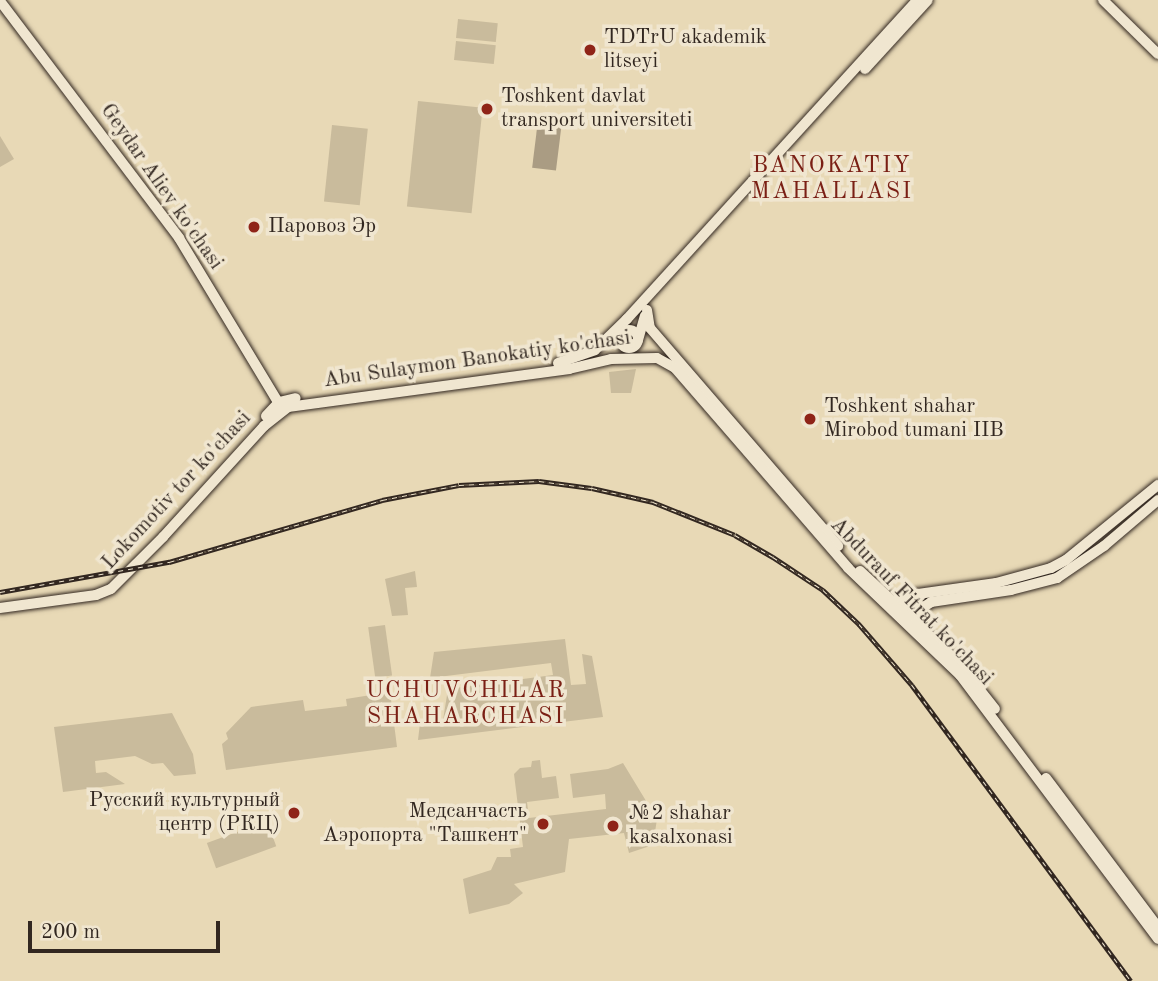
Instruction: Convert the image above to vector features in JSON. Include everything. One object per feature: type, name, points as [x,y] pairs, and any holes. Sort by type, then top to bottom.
[{"type":"main road","name":"Geydar Aliev ko'chasi","points":[[7,0],[182,236],[281,405]]},
{"type":"main road","name":"Abu Sulaymon Banokatiy ko'chasi","points":[[281,405],[565,362],[588,354],[627,319],[917,0]]},
{"type":"main road","name":"Abu Sulaymon Banokatiy ko'chasi","points":[[634,334],[647,310],[928,0]]},
{"type":"main road","points":[[1103,0],[1158,54]]},
{"type":"main road","name":"Geydar Aliev ko'chasi","points":[[0,1],[182,236]]},
{"type":"main road","name":"Abdurauf Fitrat ko'chasi","points":[[647,310],[650,328],[678,365],[835,554],[951,666],[999,721]]},
{"type":"main road","points":[[611,359],[629,348],[634,334],[627,319]]},
{"type":"main road","points":[[606,340],[634,334]]},
{"type":"main road","points":[[634,334],[620,343],[645,356]]},
{"type":"main road","name":"Abdurauf Fitrat ko'chasi","points":[[634,334],[666,349],[843,552],[962,666],[1158,939]]},
{"type":"main road","name":"Abu Sulaymon Banokatiy ko'chasi","points":[[281,405],[569,369],[611,359],[645,356],[678,365]]},
{"type":"main road","name":"Lokomotiv tor ko'chasi","points":[[0,606],[111,589],[281,405]]},
{"type":"main road","points":[[1158,485],[1096,536],[1051,568],[996,583],[918,594],[893,601],[895,614],[909,616],[931,602],[1011,590],[1057,578],[1087,559],[1158,500]]},
{"type":"main road","name":"Abdurauf Fitrat ko'chasi","points":[[1065,810],[1158,928]]},
{"type":"shaded area","points":[[458,19],[498,23],[496,42],[456,38]]},
{"type":"shaded area","points":[[456,41],[496,45],[494,64],[454,60]]},
{"type":"shaded area","points":[[418,101],[483,108],[472,213],[407,206]]},
{"type":"shaded area","points":[[538,120],[562,123],[556,171],[532,168]]},
{"type":"shaded area","points":[[332,125],[368,129],[360,205],[324,202]]},
{"type":"shaded area","points":[[0,136],[14,159],[0,167]]},
{"type":"shaded area","points":[[636,369],[631,393],[611,393],[609,372]]},
{"type":"shaded area","points":[[415,571],[417,587],[405,588],[408,615],[392,616],[385,579]]},
{"type":"shaded area","points":[[385,625],[392,676],[375,678],[368,627]]},
{"type":"shaded area","points":[[565,639],[571,685],[586,684],[582,654],[592,656],[603,717],[418,740],[420,723],[443,720],[448,689],[553,675],[551,663],[430,678],[434,652]]},
{"type":"shaded area","points":[[390,692],[397,747],[226,770],[222,744],[228,739],[226,733],[251,707],[303,700],[305,711],[347,706],[346,699]]},
{"type":"shaded area","points":[[172,713],[193,754],[196,774],[174,776],[163,763],[152,764],[135,756],[95,761],[96,773],[106,772],[125,784],[63,792],[54,727]]},
{"type":"shaded area","points":[[540,760],[542,778],[556,776],[559,798],[527,802],[529,818],[606,809],[605,794],[573,798],[570,774],[608,769],[623,763],[657,819],[653,845],[629,853],[624,833],[569,839],[565,872],[514,884],[523,893],[509,904],[469,914],[463,879],[491,870],[497,857],[511,857],[510,849],[523,847],[514,774],[520,768],[531,767],[532,761]]},
{"type":"shaded area","points":[[267,821],[276,846],[216,868],[207,843]]},
{"type":"railway","points":[[0,592],[169,562],[382,500],[459,485],[539,481],[592,488],[653,502],[735,535],[773,557],[823,590],[859,624],[912,685],[1131,981]]},
{"type":"place","name":"TDTrU akademik litseyi","points":[[590,50]]},
{"type":"place","name":"Toshkent davlat transport universiteti","points":[[487,109]]},
{"type":"place","name":"Паровоз Эр","points":[[254,227]]},
{"type":"place","name":"Toshkent shahar Mirobod tumani IIB","points":[[810,419]]},
{"type":"place","name":"Русский культурный центр (РКЦ)","points":[[294,813]]},
{"type":"place","name":"Медсанчасть Аэропорта \"Ташкент\"","points":[[543,824]]},
{"type":"place","name":"№2 shahar kasalxonasi","points":[[613,826]]},
{"type":"district","name":"BANOKATIY MAHALLASI","points":[[832,179]]},
{"type":"district","name":"UCHUVCHILAR SHAHARCHASI","points":[[466,704]]}]
